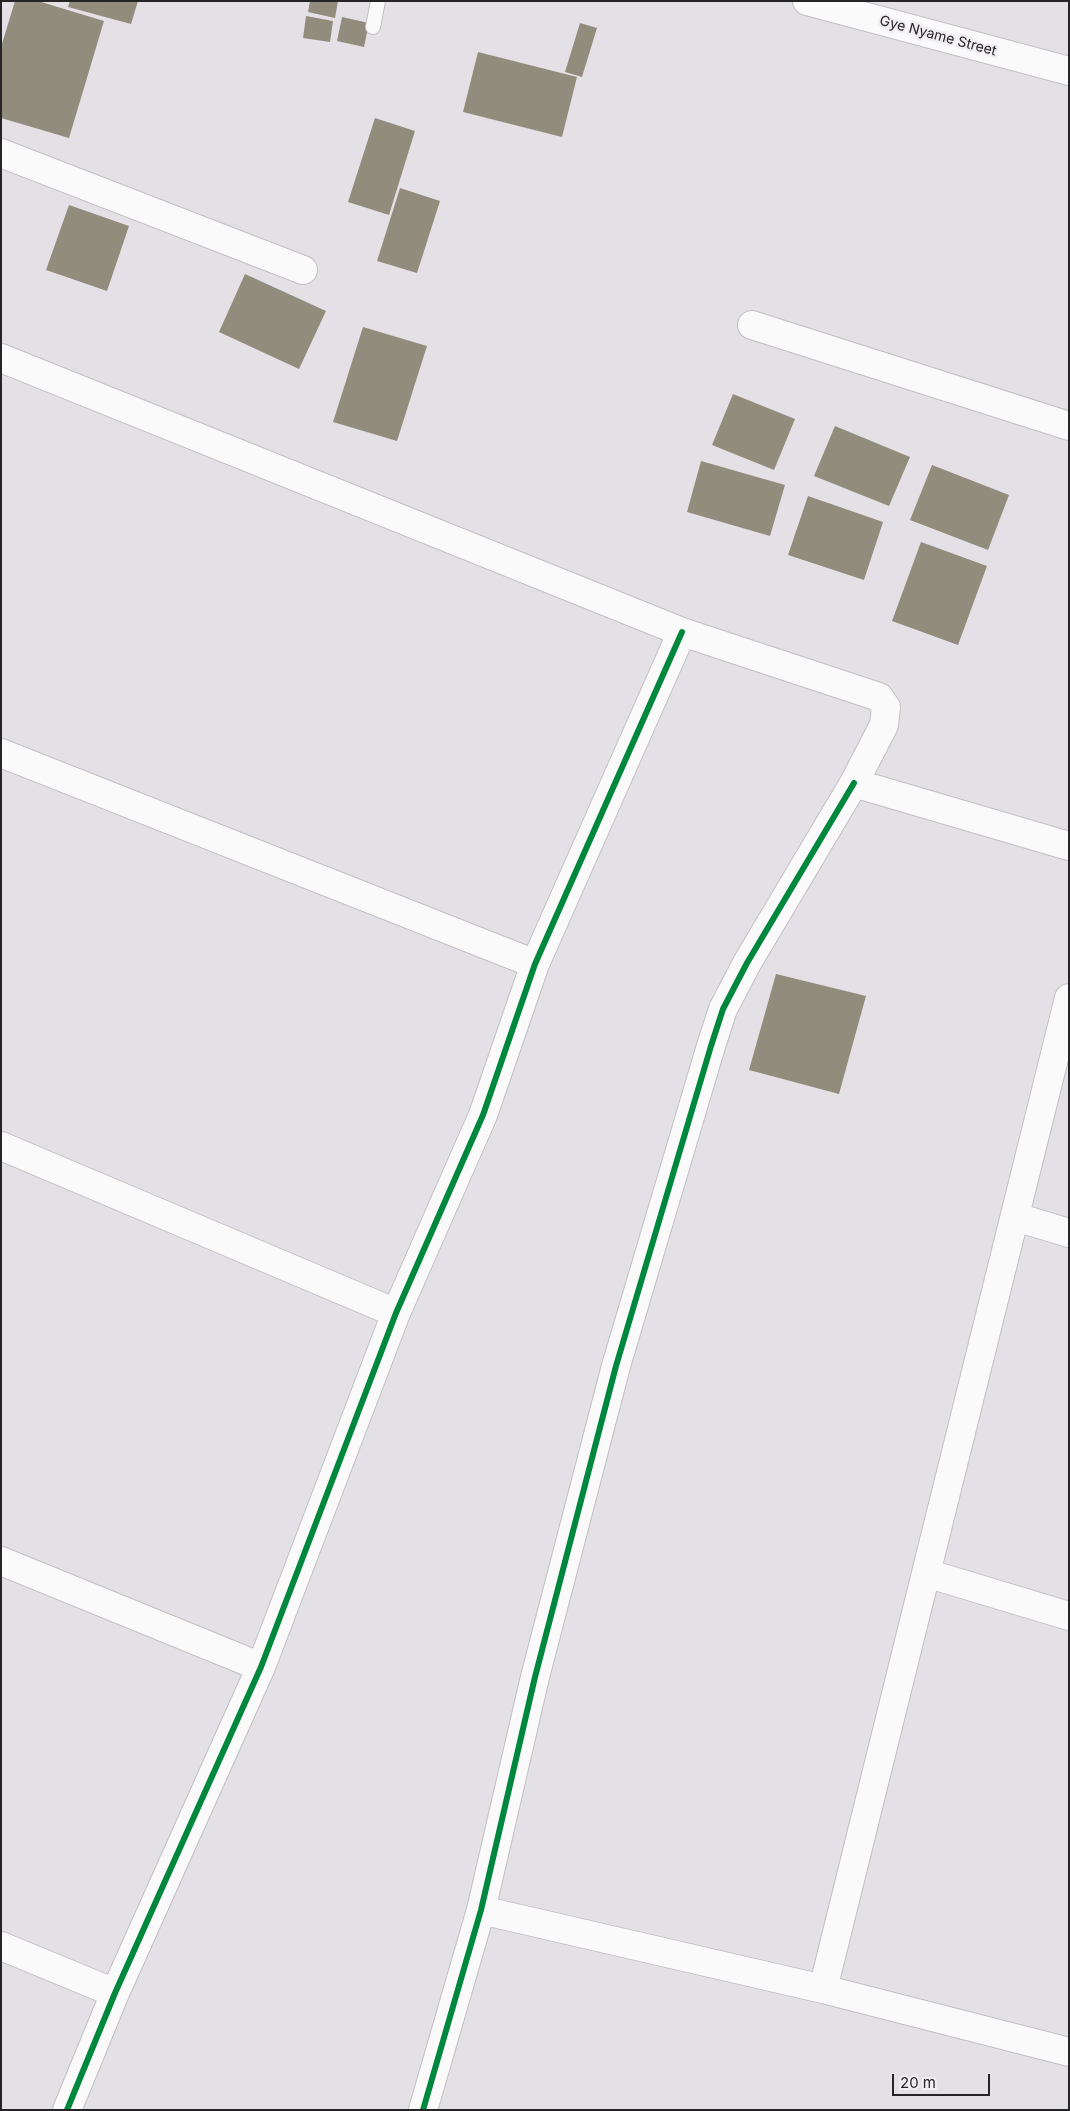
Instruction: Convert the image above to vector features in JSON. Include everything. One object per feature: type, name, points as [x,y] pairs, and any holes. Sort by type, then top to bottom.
[{"type":"street","name":"Gye Nyame Street","points":[[806,1],[1069,70]]},
{"type":"street","points":[[1,153],[303,270]]},
{"type":"street","points":[[752,325],[1069,426]]},
{"type":"street","points":[[1,358],[682,632],[879,697],[886,707],[884,725],[854,783],[747,962],[723,1009],[616,1366],[535,1677],[481,1910],[423,2110]]},
{"type":"street","points":[[67,2110],[115,1993],[260,1667],[396,1314],[483,1115],[535,964],[682,632]]},
{"type":"street","points":[[1,754],[535,964]]},
{"type":"street","points":[[854,783],[1069,846]]},
{"type":"street","points":[[823,1989],[1069,998]]},
{"type":"street","points":[[1,1146],[396,1314]]},
{"type":"street","points":[[1016,1217],[1069,1233]]},
{"type":"street","points":[[1,1561],[260,1667]]},
{"type":"street","points":[[926,1573],[1069,1616]]},
{"type":"street","points":[[481,1910],[823,1989],[1069,2052]]},
{"type":"street","points":[[1,1946],[115,1993]]},
{"type":"lane","points":[[373,27],[378,1]]},
{"type":"building","points":[[15,1],[38,1],[104,21],[69,138],[1,118],[1,47]]},
{"type":"building","points":[[70,1],[138,1],[131,24],[68,7]]},
{"type":"building","points":[[310,1],[338,1],[335,18],[308,12]]},
{"type":"building","points":[[306,16],[333,21],[330,42],[303,38]]},
{"type":"building","points":[[342,17],[369,23],[364,47],[337,41]]},
{"type":"building","points":[[580,23],[597,28],[582,77],[565,72]]},
{"type":"building","points":[[478,52],[577,77],[562,137],[463,112]]},
{"type":"building","points":[[375,118],[415,131],[389,215],[348,202]]},
{"type":"building","points":[[400,188],[440,201],[417,273],[377,261]]},
{"type":"building","points":[[69,205],[129,226],[107,291],[46,270]]},
{"type":"building","points":[[245,274],[326,311],[299,369],[219,332]]},
{"type":"building","points":[[363,327],[427,346],[397,441],[333,422]]},
{"type":"building","points":[[733,394],[795,419],[774,470],[712,445]]},
{"type":"building","points":[[835,426],[910,457],[889,506],[814,476]]},
{"type":"building","points":[[701,461],[785,485],[770,536],[687,512]]},
{"type":"building","points":[[932,465],[1009,495],[988,550],[910,520]]},
{"type":"building","points":[[808,496],[883,522],[864,580],[788,555]]},
{"type":"building","points":[[921,542],[987,566],[958,645],[892,621]]},
{"type":"building","points":[[776,974],[866,996],[839,1094],[749,1070]]},
{"type":"cycle path","points":[[67,2110],[115,1993],[261,1667],[396,1313],[483,1115],[535,964],[682,632]]},
{"type":"cycle path","points":[[423,2110],[481,1910],[535,1677],[616,1366],[723,1009],[747,963],[854,783]]}]
